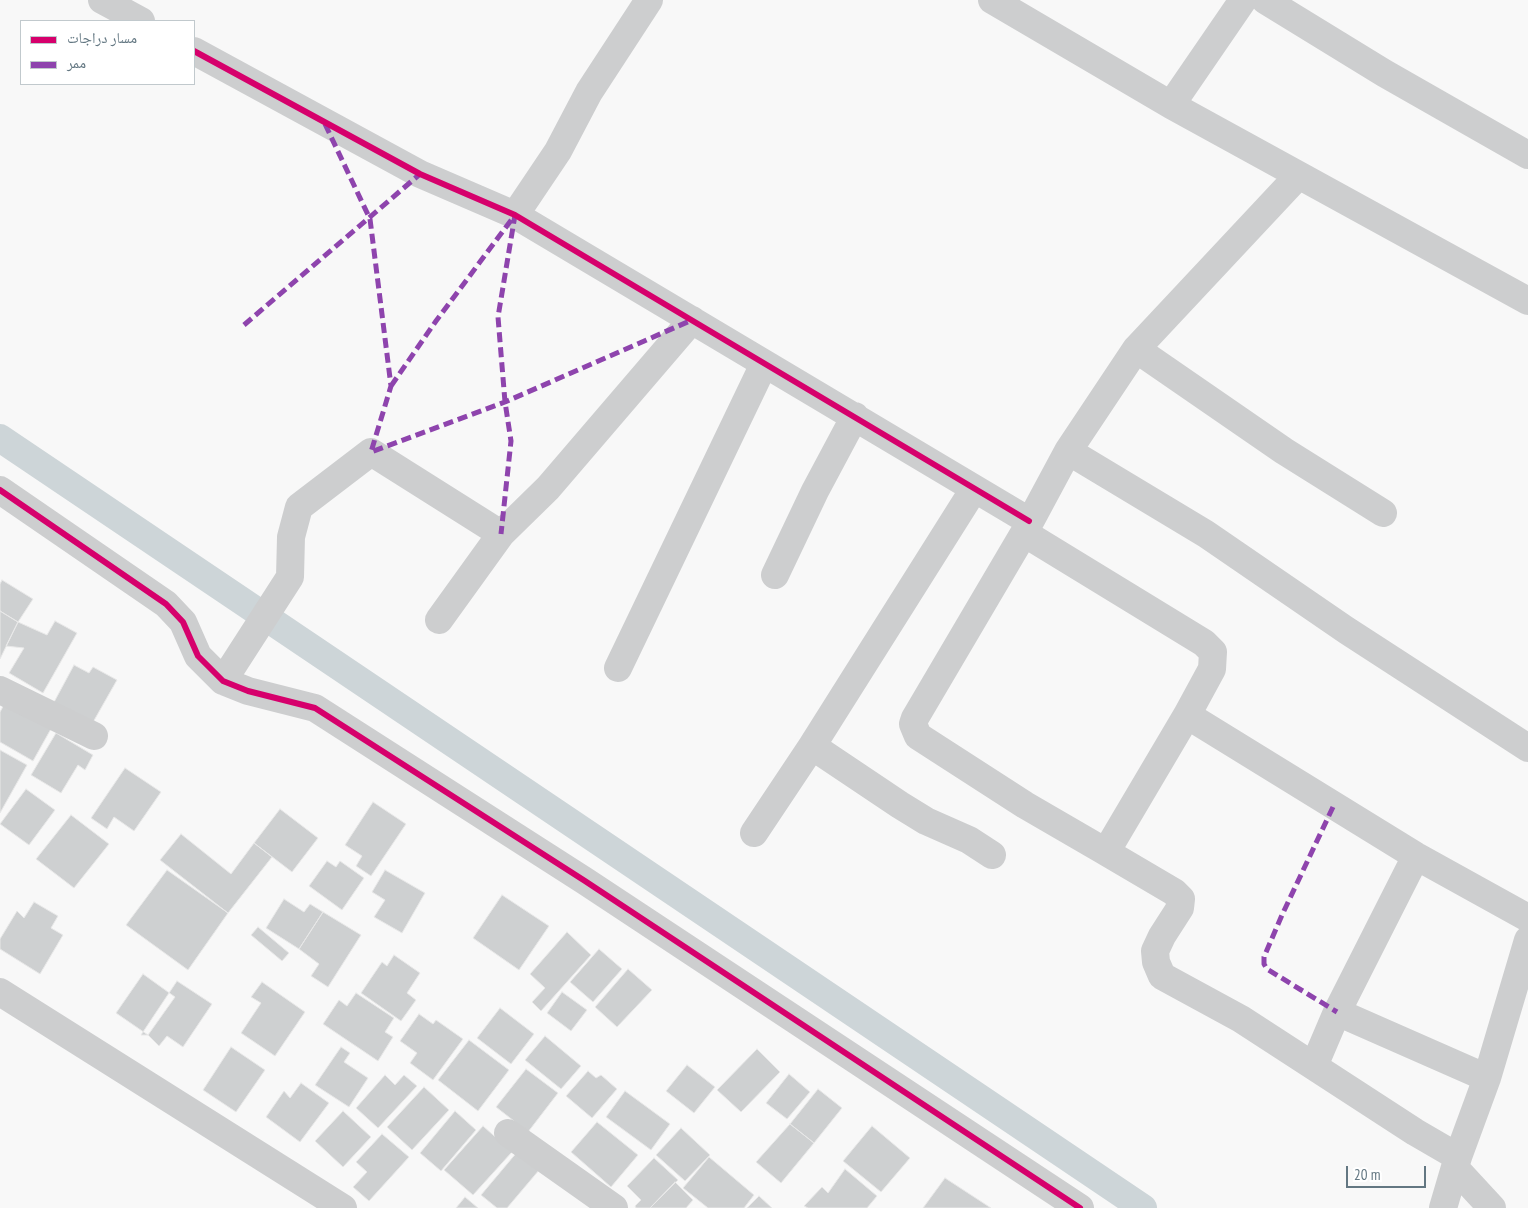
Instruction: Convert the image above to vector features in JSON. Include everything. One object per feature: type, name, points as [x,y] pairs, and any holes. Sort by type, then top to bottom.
[{"type":"street","points":[[102,0],[139,20]]},
{"type":"street","points":[[515,215],[558,151],[589,92],[649,0]]},
{"type":"street","points":[[992,0],[1171,105],[1528,301]]},
{"type":"street","points":[[1171,105],[1243,0]]},
{"type":"street","points":[[1265,0],[1384,73],[1528,155]]},
{"type":"street","points":[[195,52],[420,174],[515,215],[764,364],[855,416],[974,489],[1026,527],[1204,643],[1213,652],[1212,668],[1187,715],[1106,852]]},
{"type":"street","points":[[1298,176],[1136,348],[1068,451],[915,718],[914,730],[922,739],[1025,805],[1174,892],[1181,899],[1180,908],[1155,951],[1156,962],[1162,976],[1241,1019],[1457,1163],[1492,1208]]},
{"type":"street","points":[[439,620],[501,534],[548,488],[692,320]]},
{"type":"street","points":[[1136,348],[1284,451],[1383,512]]},
{"type":"street","points":[[618,668],[764,364]]},
{"type":"street","points":[[775,575],[815,491],[855,416]]},
{"type":"street","points":[[1068,451],[1206,534],[1346,630],[1528,748]]},
{"type":"street","points":[[225,678],[290,577],[291,537],[299,507],[371,452],[501,534]]},
{"type":"street","points":[[754,833],[812,746],[974,489]]},
{"type":"street","points":[[0,490],[166,604],[183,622],[198,656],[225,678],[248,691],[314,708],[610,897],[1080,1208]]},
{"type":"street","points":[[0,690],[94,736]]},
{"type":"street","points":[[1187,715],[1416,856],[1528,918]]},
{"type":"street","points":[[812,746],[907,809],[969,840],[992,855]]},
{"type":"street","points":[[1314,1066],[1337,1012],[1416,856]]},
{"type":"street","points":[[1443,1208],[1487,1078],[1528,940]]},
{"type":"street","points":[[0,992],[344,1208]]},
{"type":"street","points":[[1337,1012],[1487,1078]]},
{"type":"street","points":[[508,1134],[614,1208]]},
{"type":"building","points":[[2,580],[33,599],[18,622],[0,611],[0,584]]},
{"type":"building","points":[[0,611],[18,622],[0,659]]},
{"type":"building","points":[[55,621],[77,633],[43,693],[9,673],[24,648],[6,646],[18,622],[47,635]]},
{"type":"building","points":[[74,665],[89,673],[93,667],[117,680],[92,724],[53,704]]},
{"type":"building","points":[[6,701],[52,727],[33,761],[0,742],[0,712]]},
{"type":"building","points":[[56,733],[93,755],[85,770],[78,765],[61,793],[31,775]]},
{"type":"building","points":[[0,750],[27,765],[0,813]]},
{"type":"building","points":[[125,768],[161,792],[134,831],[114,817],[107,829],[91,818]]},
{"type":"building","points":[[26,789],[55,810],[29,845],[0,824]]},
{"type":"building","points":[[373,802],[406,824],[371,876],[356,866],[362,856],[345,845]]},
{"type":"building","points":[[280,809],[318,838],[292,872],[254,843]]},
{"type":"building","points":[[71,815],[109,844],[74,888],[36,859]]},
{"type":"building","points":[[181,834],[231,874],[254,843],[272,857],[228,913],[160,860]]},
{"type":"building","points":[[327,861],[336,867],[340,861],[364,878],[342,910],[309,886]]},
{"type":"building","points":[[167,870],[228,913],[188,970],[126,925]]},
{"type":"building","points":[[385,870],[425,893],[402,933],[374,917],[385,900],[372,892]]},
{"type":"building","points":[[502,895],[549,926],[519,970],[473,938]]},
{"type":"building","points":[[284,899],[304,912],[310,904],[323,912],[299,949],[266,928]]},
{"type":"building","points":[[34,902],[58,916],[51,928],[63,935],[40,974],[0,949],[0,939],[17,911],[24,918]]},
{"type":"building","points":[[323,912],[361,935],[328,987],[311,976],[319,964],[299,949]]},
{"type":"building","points":[[258,927],[289,953],[282,961],[251,935]]},
{"type":"building","points":[[567,932],[591,955],[541,1011],[532,1002],[545,988],[530,974]]},
{"type":"building","points":[[599,949],[622,969],[593,1002],[570,982]]},
{"type":"building","points":[[394,955],[420,973],[407,993],[416,1000],[401,1021],[361,993],[382,962],[387,966]]},
{"type":"building","points":[[628,969],[652,990],[617,1027],[595,1007]]},
{"type":"building","points":[[143,974],[175,997],[148,1035],[116,1013]]},
{"type":"building","points":[[177,981],[212,1004],[183,1047],[167,1036],[159,1046],[148,1035],[141,1035]]},
{"type":"building","points":[[262,982],[305,1012],[275,1056],[241,1033],[261,1003],[251,997]]},
{"type":"building","points":[[562,992],[587,1010],[571,1031],[547,1013]]},
{"type":"building","points":[[356,993],[394,1018],[385,1032],[393,1037],[378,1061],[323,1024],[339,1000],[347,1006]]},
{"type":"building","points":[[500,1008],[534,1034],[511,1064],[477,1038]]},
{"type":"building","points":[[419,1014],[433,1024],[436,1020],[463,1039],[433,1080],[410,1063],[417,1053],[400,1041]]},
{"type":"building","points":[[545,1036],[581,1066],[561,1089],[525,1060]]},
{"type":"building","points":[[469,1040],[509,1070],[478,1111],[438,1080]]},
{"type":"building","points":[[231,1047],[265,1070],[236,1112],[203,1090]]},
{"type":"building","points":[[341,1047],[350,1053],[344,1062],[368,1078],[349,1107],[315,1085]]},
{"type":"building","points":[[757,1049],[780,1072],[741,1112],[717,1090]]},
{"type":"building","points":[[687,1065],[715,1087],[694,1113],[666,1091]]},
{"type":"building","points":[[526,1069],[558,1093],[528,1132],[496,1107]]},
{"type":"building","points":[[588,1071],[596,1078],[601,1075],[617,1089],[592,1118],[566,1096]]},
{"type":"building","points":[[789,1074],[810,1092],[787,1119],[766,1103]]},
{"type":"building","points":[[385,1075],[395,1085],[404,1075],[417,1086],[378,1128],[356,1108]]},
{"type":"building","points":[[301,1083],[329,1103],[300,1142],[266,1117],[284,1091],[290,1098]]},
{"type":"building","points":[[424,1087],[449,1110],[412,1150],[387,1127]]},
{"type":"building","points":[[818,1089],[842,1108],[814,1143],[790,1124]]},
{"type":"building","points":[[625,1091],[670,1124],[651,1150],[606,1117]]},
{"type":"building","points":[[343,1111],[371,1137],[343,1167],[315,1141]]},
{"type":"building","points":[[455,1111],[476,1130],[441,1171],[420,1153]]},
{"type":"building","points":[[597,1122],[638,1155],[611,1187],[571,1152]]},
{"type":"building","points":[[790,1124],[814,1143],[781,1183],[756,1162]]},
{"type":"building","points":[[483,1126],[512,1152],[473,1195],[444,1170]]},
{"type":"building","points":[[872,1126],[910,1158],[881,1192],[843,1161]]},
{"type":"building","points":[[681,1128],[710,1155],[685,1181],[656,1155]]},
{"type":"building","points":[[382,1134],[409,1157],[369,1201],[353,1187],[367,1172],[356,1162]]},
{"type":"building","points":[[518,1151],[540,1169],[507,1208],[497,1208],[481,1195]]},
{"type":"building","points":[[709,1157],[754,1195],[744,1208],[708,1208],[683,1188]]},
{"type":"building","points":[[654,1158],[678,1180],[650,1208],[636,1208],[635,1206],[641,1200],[627,1186]]},
{"type":"building","points":[[845,1169],[877,1196],[867,1208],[808,1208],[804,1206],[822,1187],[828,1193]]},
{"type":"building","points":[[945,1178],[991,1208],[923,1208]]},
{"type":"building","points":[[675,1182],[693,1200],[686,1208],[650,1208]]},
{"type":"building","points":[[759,1196],[772,1208],[747,1208]]},
{"type":"building","points":[[465,1197],[478,1208],[456,1208]]},
{"type":"waterway","points":[[0,438],[1143,1208]]},
{"type":"marked path","points":[[325,124],[370,219],[391,386],[371,452],[505,402],[692,320]]},
{"type":"marked path","points":[[244,325],[420,174]]},
{"type":"marked path","points":[[391,386],[436,321],[515,215],[498,317],[505,402],[511,441],[501,534]]},
{"type":"marked path","points":[[1333,807],[1282,915],[1264,957],[1264,964],[1267,969],[1337,1012]]},
{"type":"cycle path","points":[[195,52],[420,174],[515,215],[1029,521]]},
{"type":"cycle path","points":[[0,490],[166,604],[183,622],[198,656],[223,681],[248,691],[315,708],[585,881],[1080,1208]]}]
